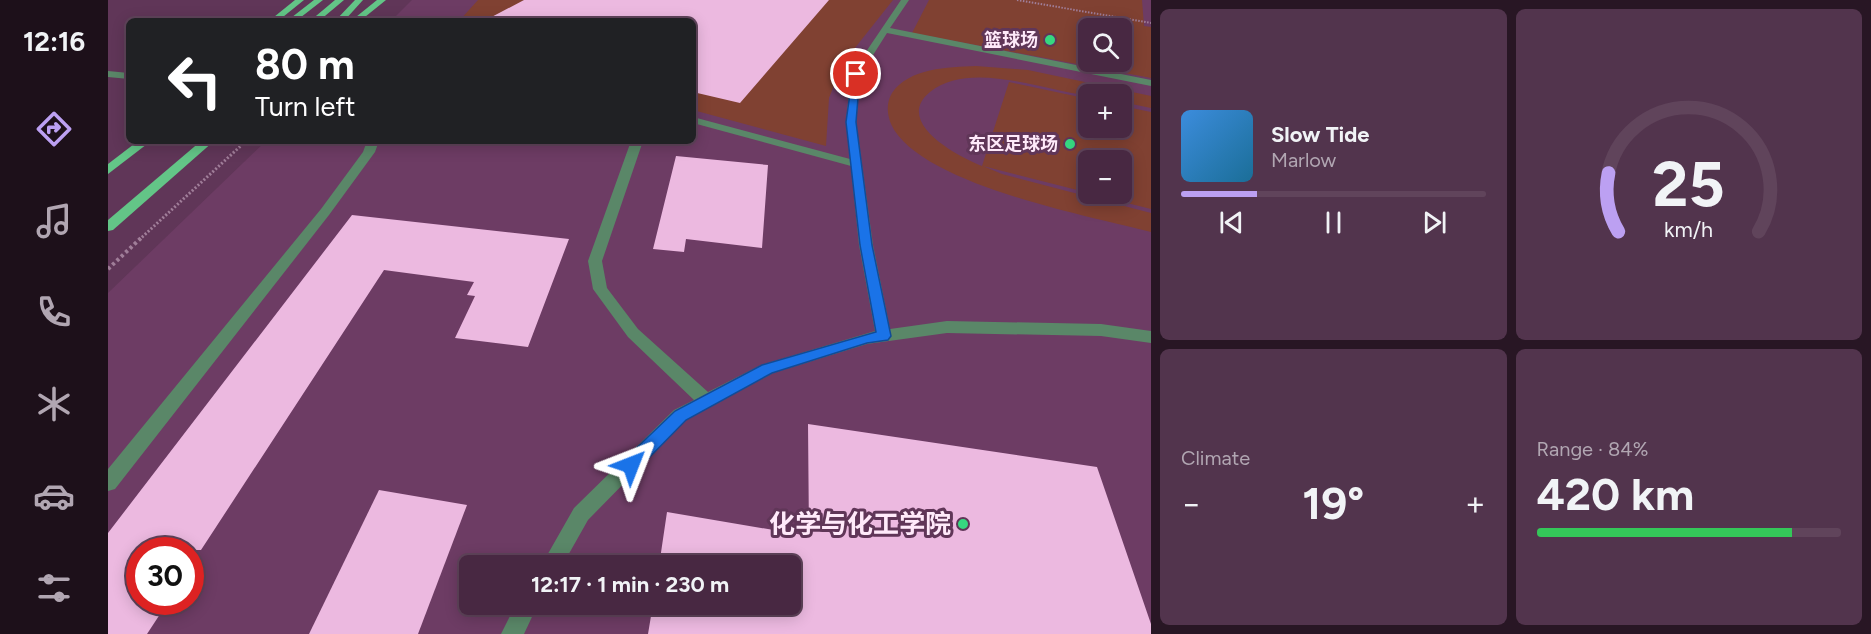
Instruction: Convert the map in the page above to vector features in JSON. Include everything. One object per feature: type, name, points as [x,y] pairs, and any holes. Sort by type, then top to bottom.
[{"type":"main road","points":[[277,18],[300,0]]},
{"type":"main road","points":[[295,18],[319,0]]},
{"type":"main road","points":[[318,18],[340,0]]},
{"type":"main road","points":[[342,18],[359,0]]},
{"type":"main road","points":[[359,18],[382,0]]},
{"type":"main road","points":[[108,170],[141,144]]},
{"type":"main road","points":[[108,227],[205,144]]},
{"type":"street","points":[[884,336],[866,245],[851,122],[856,74],[905,0]]},
{"type":"street","points":[[885,30],[1151,83]]},
{"type":"street","points":[[108,74],[126,76]]},
{"type":"street","points":[[696,121],[856,164]]},
{"type":"street","points":[[108,483],[325,212],[369,152],[372,144]]},
{"type":"street","points":[[637,144],[594,261],[600,289],[633,333],[706,401]]},
{"type":"street","points":[[557,555],[581,514],[680,415],[767,369],[867,338],[947,327],[1101,330],[1151,337]]},
{"type":"street","points":[[512,634],[522,615]]},
{"type":"path","points":[[1017,0],[1151,23]]},
{"type":"path","points":[[108,269],[243,144]]},
{"type":"shaded area","points":[[412,0],[1151,0],[1151,634],[108,634],[108,293],[263,144],[696,144],[696,18],[394,18]]},
{"type":"shaded area","points":[[478,0],[893,0],[843,63],[829,98],[826,146],[696,111],[696,18],[462,18]]},
{"type":"shaded area","points":[[929,0],[1142,0],[1144,26],[1151,27],[1151,78],[1119,72],[1132,72],[1132,18],[1078,18],[1078,64],[912,33]]},
{"type":"shaded area","points":[[976,66],[1028,70],[1094,84],[1078,84],[1078,94],[1028,83],[965,78],[946,83],[930,92],[921,103],[919,115],[924,126],[945,147],[982,166],[1009,82],[1078,97],[1078,138],[1132,138],[1132,108],[1151,112],[1151,209],[1131,204],[1132,150],[1078,150],[1078,190],[983,166],[1002,174],[1078,194],[1078,204],[1117,204],[1151,213],[1151,232],[1049,207],[1008,194],[934,164],[907,145],[891,124],[888,112],[890,97],[908,78],[942,68]]},
{"type":"shaded area","points":[[1132,92],[1151,96],[1151,108],[1132,104]]},
{"type":"building","points":[[524,0],[829,0],[740,103],[696,93],[696,18],[490,18]]},
{"type":"building","points":[[676,156],[768,165],[762,248],[686,239],[684,252],[653,249]]},
{"type":"building","points":[[352,215],[569,239],[528,347],[455,338],[475,296],[467,295],[474,282],[384,270],[204,545],[204,537],[126,537],[126,615],[159,615],[147,634],[108,634],[108,533]]},
{"type":"building","name":"化学与化工学院","points":[[808,424],[1097,467],[1151,624],[1151,634],[648,634],[651,615],[801,615],[801,555],[661,555],[667,512],[809,536]]},
{"type":"building","points":[[379,490],[467,505],[418,634],[309,634]]},
{"type":"place","name":"篮球场","points":[[1050,40]]},
{"type":"place","name":"东区足球场","points":[[1070,144]]},
{"type":"place","name":"化学与化工学院","points":[[963,524]]},
{"type":"route","points":[[631,465],[680,415],[767,369],[867,338],[884,336],[866,245],[851,122],[856,74]]}]
